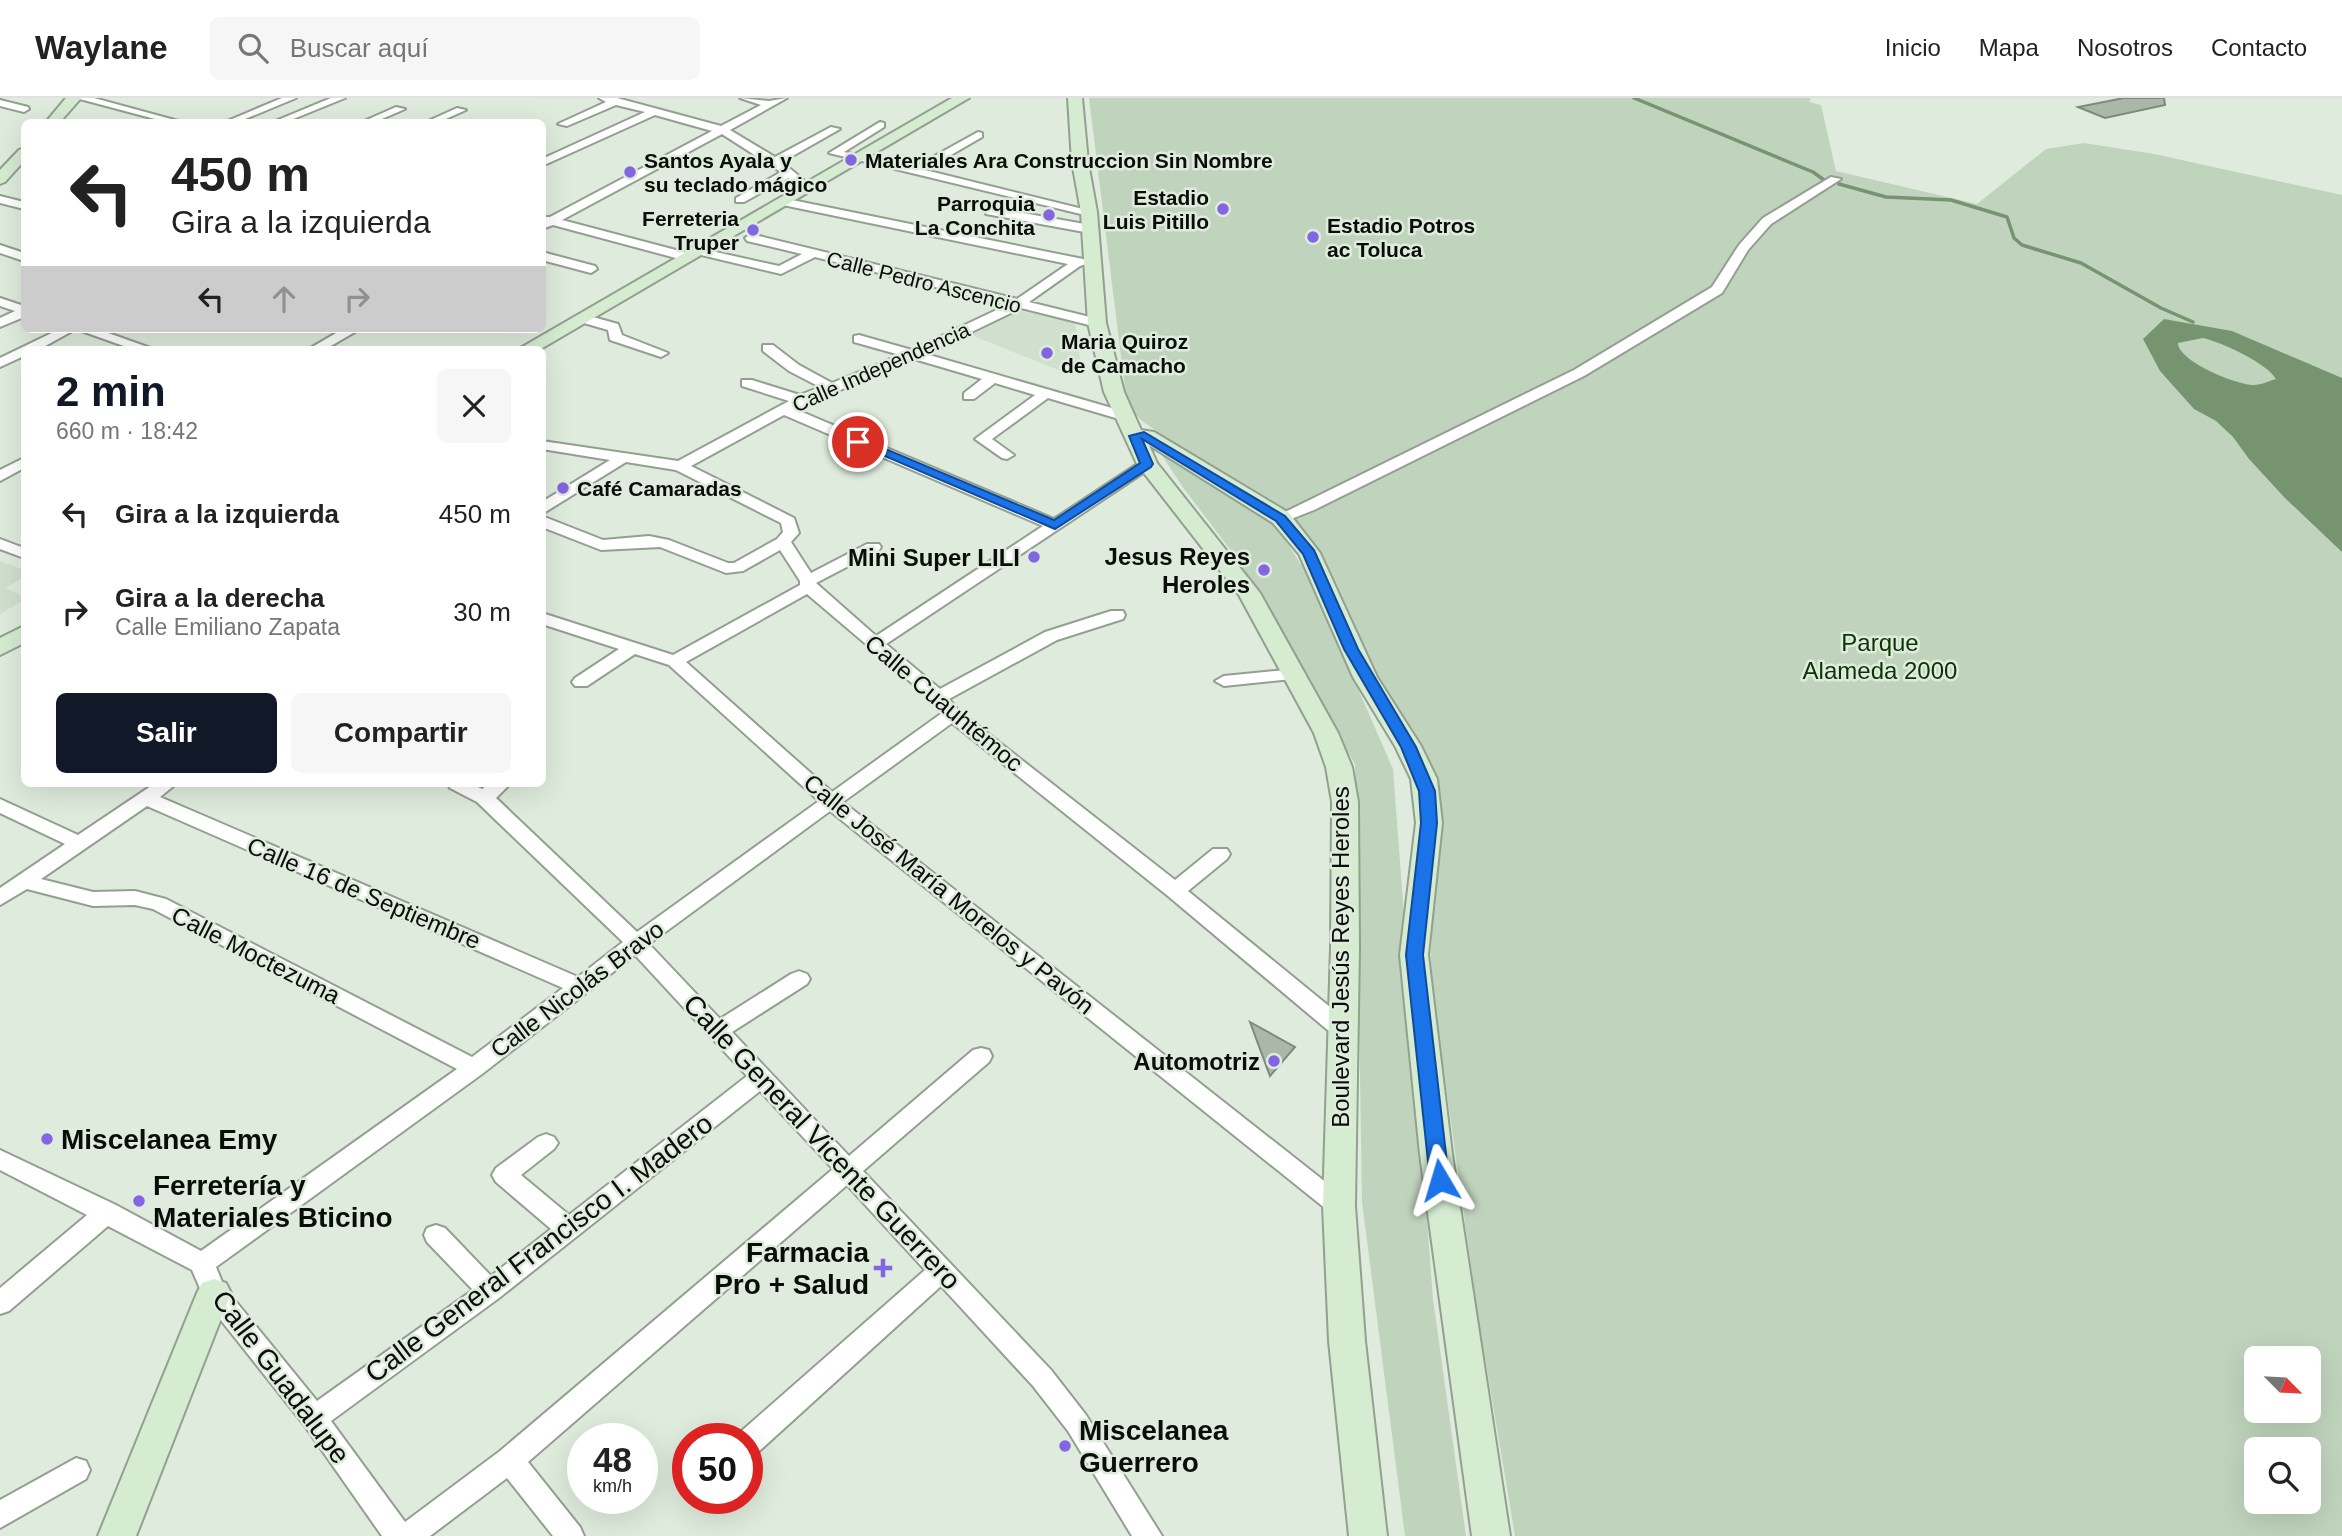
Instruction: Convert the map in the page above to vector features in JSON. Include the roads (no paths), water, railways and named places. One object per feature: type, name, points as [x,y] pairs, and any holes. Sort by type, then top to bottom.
[{"type":"main road","points":[[56,119],[74,98]]},
{"type":"main road","points":[[807,188],[962,98]]},
{"type":"main road","name":"Boulevard Jesús Reyes Heroles","points":[[1075,98],[1080,162],[1090,220],[1086,264],[1114,392],[1147,464],[1249,593],[1296,674],[1326,733],[1339,767],[1345,802],[1344,1031],[1339,1206],[1347,1341],[1367,1536]]},
{"type":"main road","points":[[533,346],[782,202]]},
{"type":"main road","points":[[1129,426],[1281,519],[1309,553],[1351,649],[1408,747],[1427,791],[1429,823],[1415,955],[1436,1154],[1491,1536]]},
{"type":"main road","points":[[0,648],[21,636]]},
{"type":"main road","points":[[117,1536],[208,1278]]},
{"type":"street","points":[[81,98],[165,119]]},
{"type":"street","points":[[121,108],[147,98]]},
{"type":"street","points":[[238,119],[292,98]]},
{"type":"street","points":[[286,119],[340,98]]},
{"type":"street","points":[[745,98],[770,104]]},
{"type":"street","points":[[546,222],[782,98]]},
{"type":"street","points":[[563,124],[610,99],[722,130],[775,162],[807,188],[782,202]]},
{"type":"street","points":[[0,103],[24,109]]},
{"type":"street","points":[[375,119],[400,109]]},
{"type":"street","points":[[438,119],[461,110]]},
{"type":"street","points":[[546,161],[656,111]]},
{"type":"street","points":[[877,124],[835,153],[1090,220]]},
{"type":"street","points":[[775,162],[835,129]]},
{"type":"street","points":[[914,172],[978,135]]},
{"type":"street","points":[[546,151],[560,155]]},
{"type":"street","points":[[0,179],[21,156]]},
{"type":"street","points":[[740,200],[788,173]]},
{"type":"street","points":[[1281,519],[1579,373],[1717,290],[1743,248],[1767,221],[1835,179]]},
{"type":"street","points":[[0,199],[21,205]]},
{"type":"street","points":[[782,202],[1086,264]]},
{"type":"street","points":[[990,211],[1090,220]]},
{"type":"street","points":[[546,222],[692,254],[781,270],[813,254]]},
{"type":"street","name":"Calle Pedro Ascencio","points":[[751,238],[1097,323]]},
{"type":"street","points":[[0,249],[21,256]]},
{"type":"street","points":[[546,257],[591,268]]},
{"type":"street","name":"Calle Independencia","points":[[680,466],[801,400],[913,355],[1017,305],[1086,264]]},
{"type":"street","points":[[0,302],[21,310]]},
{"type":"street","points":[[0,323],[21,312]]},
{"type":"street","points":[[582,318],[613,327],[616,331],[615,337],[661,353]]},
{"type":"street","points":[[36,346],[62,333]]},
{"type":"street","points":[[96,333],[136,346]]},
{"type":"street","points":[[322,346],[345,333]]},
{"type":"street","points":[[859,339],[1045,394],[1129,426]]},
{"type":"street","points":[[768,348],[794,368],[834,389]]},
{"type":"street","points":[[0,363],[21,353]]},
{"type":"street","points":[[969,396],[992,378]]},
{"type":"street","points":[[747,383],[801,400]]},
{"type":"street","points":[[1007,455],[982,439],[1045,394]]},
{"type":"street","points":[[785,410],[1055,525]]},
{"type":"street","name":"Calle Cuauhtémoc","points":[[546,446],[680,466],[788,521],[791,533],[783,542],[808,584],[945,706],[1344,1031]]},
{"type":"street","points":[[546,506],[623,458]]},
{"type":"street","points":[[0,476],[21,464]]},
{"type":"street","points":[[875,644],[1147,464]]},
{"type":"street","points":[[546,523],[601,545],[649,541],[663,543],[726,568],[737,568],[783,542]]},
{"type":"street","points":[[0,544],[21,552]]},
{"type":"street","points":[[675,661],[873,547]]},
{"type":"street","name":"Calle Nicolás Bravo","points":[[208,1278],[636,943],[831,802],[945,706],[1051,636],[1117,615]]},
{"type":"street","name":"Calle José María Morelos y Pavón","points":[[546,619],[675,661],[831,802],[1339,1206]]},
{"type":"street","points":[[581,682],[633,647]]},
{"type":"street","points":[[1224,681],[1296,674]]},
{"type":"street","points":[[0,898],[163,787]]},
{"type":"street","name":"Calle General Vicente Guerrero","points":[[472,787],[493,791],[1042,1378],[1077,1423],[1148,1536]]},
{"type":"street","name":"Calle 16 de Septiembre","points":[[147,799],[581,987]]},
{"type":"street","points":[[0,805],[80,844]]},
{"type":"street","points":[[1175,891],[1220,854]]},
{"type":"street","name":"Calle Moctezuma","points":[[25,882],[93,899],[135,898],[159,904],[474,1068]]},
{"type":"street","points":[[719,1030],[799,979]]},
{"type":"street","points":[[408,1536],[510,1460],[981,1056]]},
{"type":"street","name":"Calle General Francisco I. Madero","points":[[314,1418],[490,1291],[762,1077]]},
{"type":"street","points":[[546,1143],[504,1175],[568,1229]]},
{"type":"street","name":"Calle Guadalupe","points":[[0,1159],[107,1212],[208,1278],[314,1418],[398,1536]]},
{"type":"street","points":[[0,1303],[107,1212]]},
{"type":"street","points":[[436,1235],[490,1291]]},
{"type":"street","points":[[763,1430],[941,1271]]},
{"type":"street","points":[[510,1460],[570,1536]]},
{"type":"street","points":[[0,1515],[76,1470]]},
{"type":"waterway","points":[[1634,98],[1813,172],[1824,180]]},
{"type":"waterway","points":[[1839,184],[1886,197],[1951,200],[2007,217],[2014,238],[2022,245],[2081,263],[2161,308],[2193,322]]},
{"type":"place","name":"Materiales Ara Construccion Sin Nombre","points":[[851,160]]},
{"type":"place","name":"Santos Ayala y su teclado mágico","points":[[630,172]]},
{"type":"place","name":"Estadio Luis Pitillo","points":[[1223,209]]},
{"type":"place","name":"Parroquia La Conchita","points":[[1049,215]]},
{"type":"place","name":"Ferreteria Truper","points":[[753,230]]},
{"type":"place","name":"Estadio Potros ac Toluca","points":[[1313,237]]},
{"type":"place","name":"Maria Quiroz de Camacho","points":[[1047,353]]},
{"type":"place","name":"Café Camaradas","points":[[563,488]]},
{"type":"place","name":"Mini Super LILI","points":[[1034,557]]},
{"type":"place","name":"Jesus Reyes Heroles","points":[[1264,570]]},
{"type":"place","name":"Automotriz","points":[[1274,1061]]},
{"type":"place","name":"Miscelanea Emy","points":[[47,1139]]},
{"type":"place","name":"Ferretería y Materiales Bticino","points":[[139,1201]]},
{"type":"place","name":"Farmacia Pro + Salud","points":[[883,1268]]},
{"type":"place","name":"Miscelanea Guerrero","points":[[1065,1446]]},
{"type":"park label","name":"Parque Alameda 2000","points":[[1880,656]]}]
